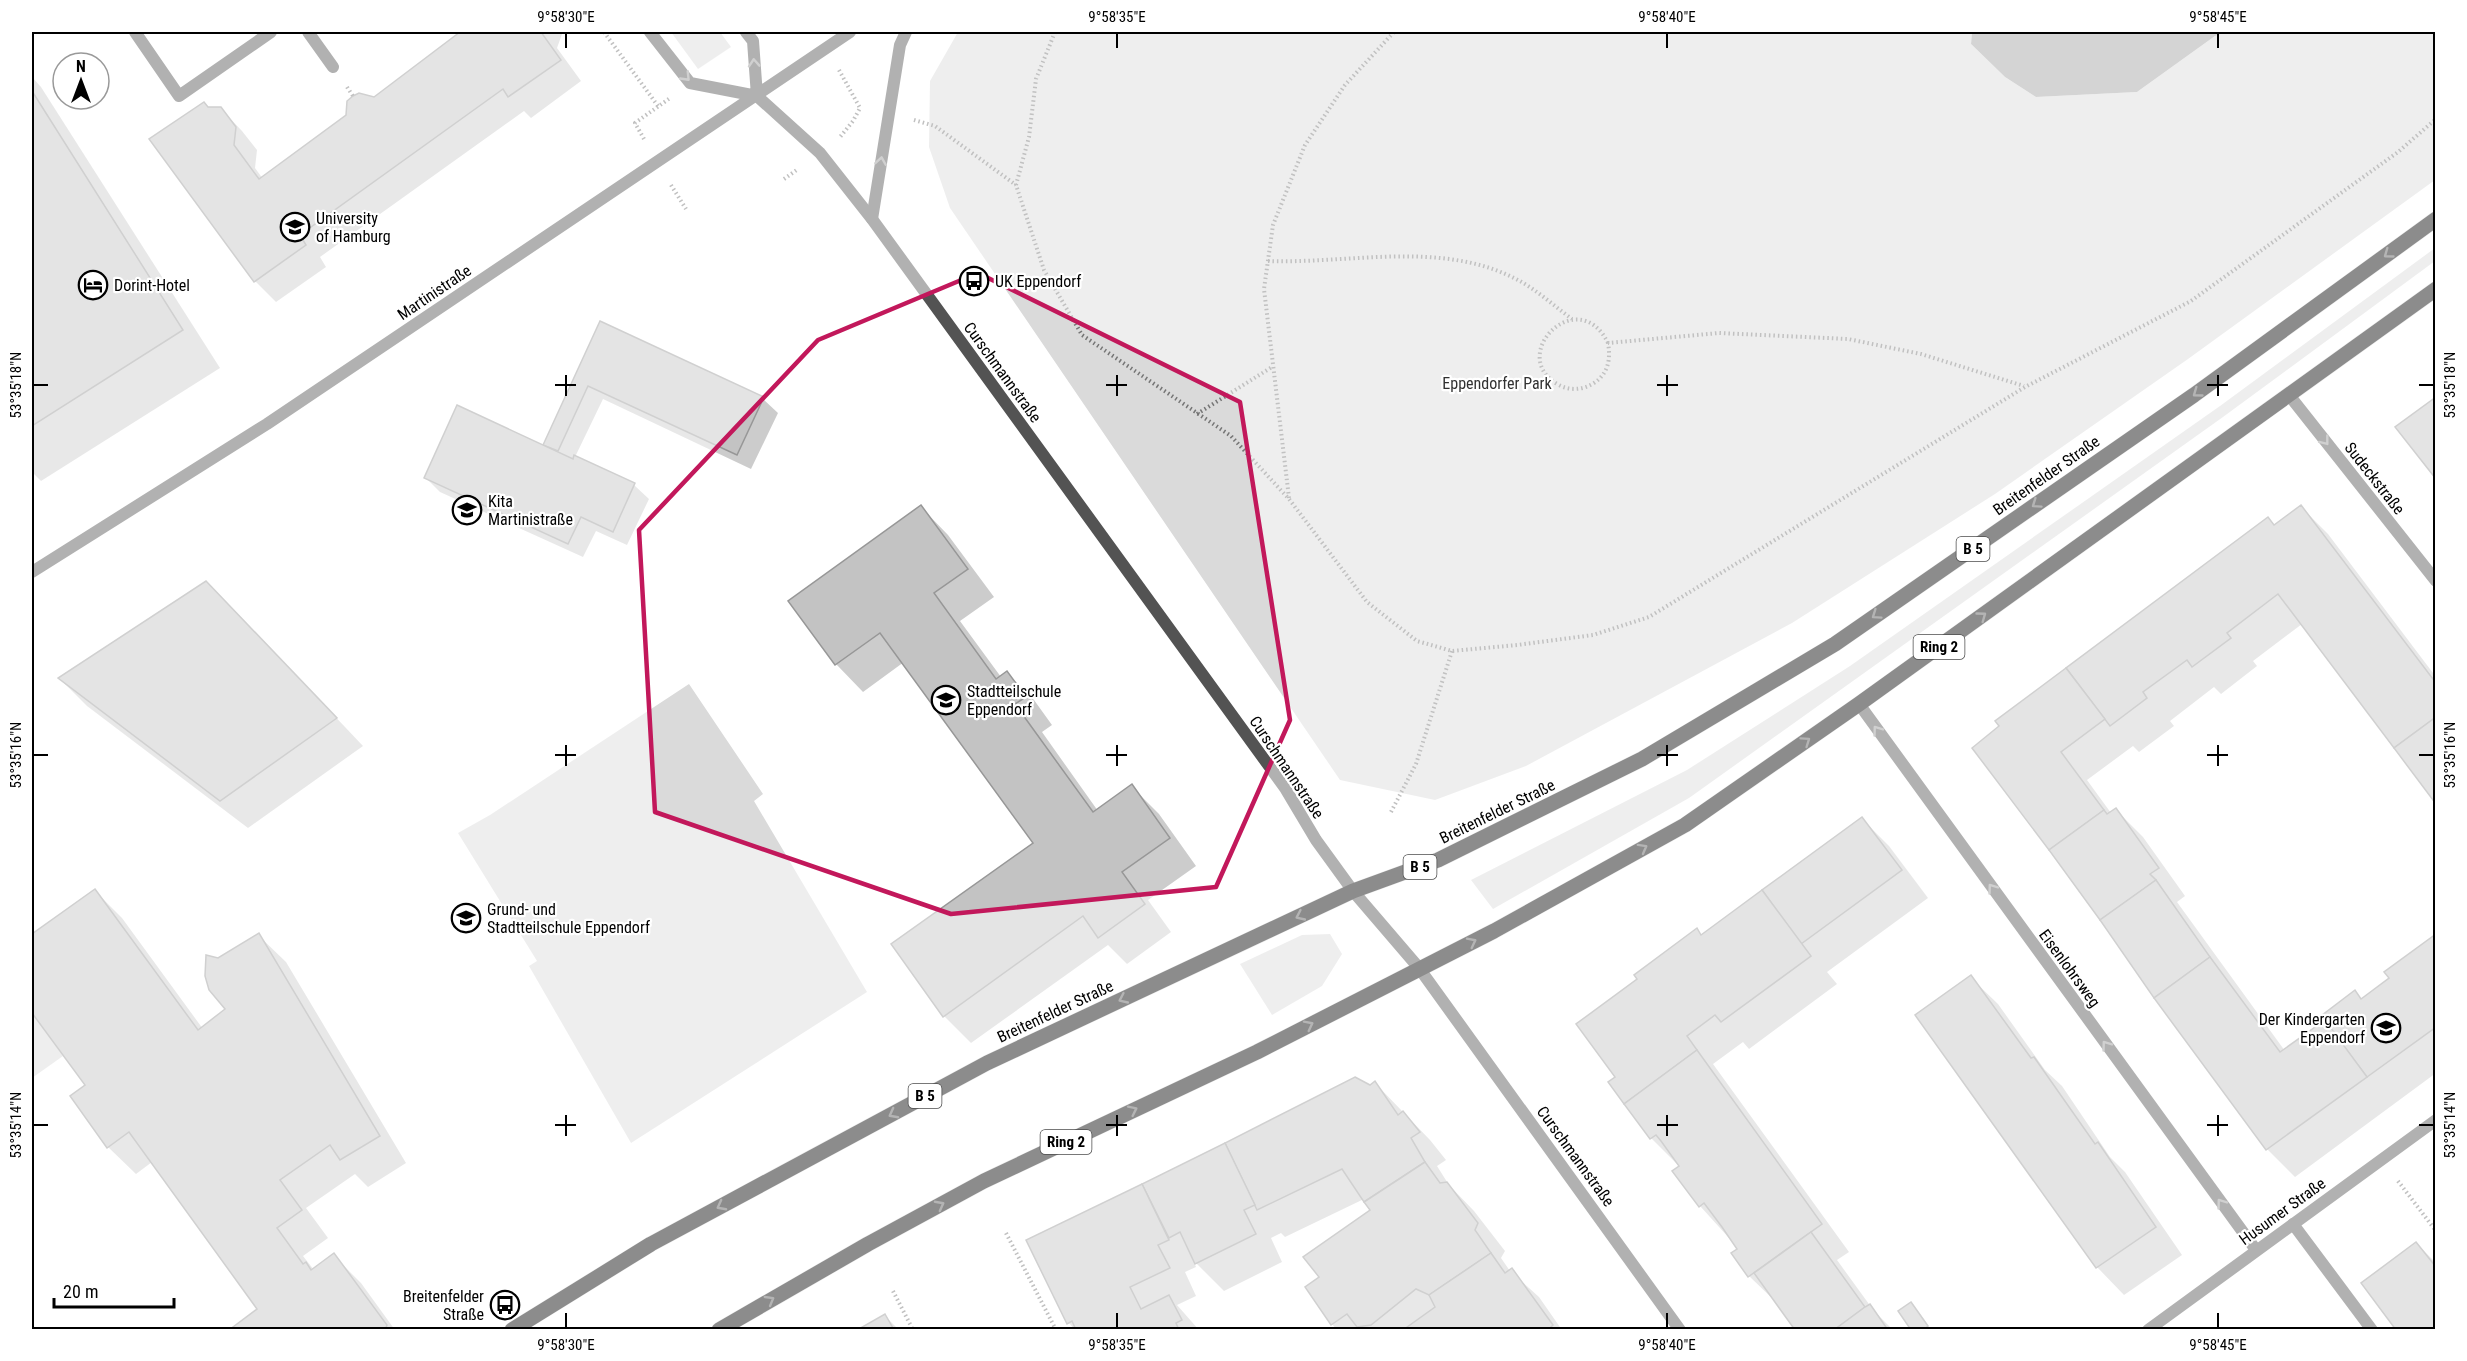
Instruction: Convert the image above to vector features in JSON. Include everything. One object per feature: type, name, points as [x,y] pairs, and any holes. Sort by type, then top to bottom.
[{"type":"main road","name":"Breitenfelder Straße","points":[[512,1329],[651,1244],[987,1063],[1353,891],[1438,860],[1642,759],[1835,644],[2194,395],[2436,219]]},
{"type":"main road","name":"Ring 2","points":[[719,1329],[984,1181],[1257,1052],[1494,931],[1685,825],[1859,704],[2436,289]]},
{"type":"street","points":[[135,32],[179,96],[272,32]]},
{"type":"street","points":[[308,32],[333,67]]},
{"type":"street","points":[[650,32],[690,84],[757,96],[753,41],[746,32]]},
{"type":"street","name":"Martinistraße","points":[[32,572],[267,424],[850,32]]},
{"type":"street","points":[[872,219],[900,45],[906,32]]},
{"type":"street","name":"Curschmannstraße","points":[[757,96],[820,153],[872,219],[1285,788],[1316,840],[1353,891],[1419,968],[1680,1329]]},
{"type":"street","name":"Sudeckstraße","points":[[2289,395],[2436,581]]},
{"type":"street","name":"Eisenlohrsweg","points":[[1859,704],[2256,1250]]},
{"type":"street","name":"Husumer Straße","points":[[2148,1329],[2436,1120]]},
{"type":"street","points":[[2293,1224],[2372,1329]]},
{"type":"path","points":[[604,32],[658,106]]},
{"type":"path","points":[[1055,32],[1036,80],[1029,137],[1016,185],[1044,270],[1082,335],[1231,436],[1289,499],[1367,602],[1418,641],[1452,651],[1593,634],[1649,616],[2025,387],[2191,301],[2398,152],[2436,119]]},
{"type":"path","points":[[1289,499],[1264,289],[1273,225],[1305,146],[1345,85],[1394,32]]},
{"type":"path","points":[[784,179],[845,134],[860,108],[827,48]]},
{"type":"path","points":[[889,112],[935,126],[1016,185]]},
{"type":"path","points":[[1268,261],[1306,263],[1410,257],[1468,261],[1517,279],[1573,319],[1592,323],[1604,335],[1608,343],[1609,362],[1600,379],[1582,389],[1573,389],[1556,383],[1544,371],[1540,355],[1541,347],[1551,329],[1573,319]]},
{"type":"path","points":[[1608,343],[1719,333],[1848,339],[1921,354],[2025,387]]},
{"type":"path","points":[[1197,414],[1272,367]]},
{"type":"path","points":[[1390,812],[1416,764],[1452,651]]},
{"type":"path","points":[[2382,1160],[2436,1231]]},
{"type":"path","points":[[1006,1233],[1056,1329]]},
{"type":"path","points":[[893,1292],[914,1329]]},
{"type":"highlighted area","points":[[978,273],[1240,402],[1290,720],[1216,887],[951,914],[655,812],[639,530],[818,340]]},
{"type":"green space","points":[[671,32],[720,32],[731,47],[698,69]]},
{"type":"green space","name":"Eppendorfer Park","points":[[958,32],[1972,32],[1971,44],[2005,77],[2036,97],[2137,92],[2215,36],[2226,32],[2435,32],[2435,180],[2188,359],[1995,494],[1792,623],[1526,766],[1435,800],[1340,780],[950,208],[929,147],[930,81]]},
{"type":"green space","points":[[2435,248],[2435,261],[2223,417],[1689,798],[1493,909],[1471,880],[1687,770],[1850,666],[2220,406]]},
{"type":"green space","points":[[689,684],[763,794],[754,801],[867,992],[631,1143],[529,966],[537,961],[458,833],[490,815]]},
{"type":"green space","points":[[1330,934],[1342,954],[1322,986],[1272,1015],[1240,964],[1302,935]]},
{"type":"green space","points":[[32,1013],[63,1056],[32,1078]]},
{"type":"shaded area","points":[[1972,32],[2226,32],[2215,36],[2137,92],[2036,97],[2005,77],[1971,44]]},
{"type":"building","points":[[460,32],[541,32],[561,60],[508,97],[503,89],[300,235],[306,245],[254,282],[149,139],[204,102],[208,107],[221,107],[236,127],[234,145],[259,179],[346,115],[347,101],[353,96],[359,93],[374,97]]},
{"type":"building","name":"Dorint-Hotel","points":[[32,91],[183,330],[32,426]]},
{"type":"building","points":[[600,321],[764,397],[737,455],[588,386],[558,451],[543,445]]},
{"type":"building","points":[[2436,397],[2436,479],[2395,427]]},
{"type":"building","points":[[457,405],[573,459],[574,455],[635,483],[613,532],[581,517],[568,544],[424,478]]},
{"type":"building","points":[[921,505],[968,569],[934,593],[996,679],[1007,671],[1026,697],[1015,704],[1093,812],[1132,784],[1170,838],[1122,872],[1145,904],[1098,938],[1083,916],[943,1017],[891,944],[1033,843],[880,633],[835,665],[788,601]]},
{"type":"building","points":[[2301,505],[2436,683],[2436,717],[2394,748],[2278,594],[2227,633],[2231,638],[2192,667],[2187,660],[2143,692],[2147,698],[2110,726],[2066,668],[2268,517],[2274,525]]},
{"type":"building","points":[[206,581],[337,718],[220,801],[58,678]]},
{"type":"building","points":[[2066,668],[2105,719],[2061,752],[2104,810],[2049,850],[1972,748],[1999,726],[1995,721]]},
{"type":"building","points":[[2436,717],[2436,804],[2394,748]]},
{"type":"building","points":[[2116,808],[2159,868],[2150,874],[2156,880],[2100,920],[2049,850],[2104,810],[2107,814]]},
{"type":"building","points":[[1862,817],[1902,870],[1801,944],[1762,890]]},
{"type":"building","points":[[2156,880],[2210,957],[2154,998],[2100,920]]},
{"type":"building","points":[[95,889],[198,1030],[225,1009],[209,990],[205,976],[206,955],[218,958],[259,933],[380,1136],[340,1160],[330,1145],[280,1180],[302,1210],[277,1228],[303,1264],[306,1262],[311,1270],[334,1253],[387,1325],[385,1330],[229,1330],[257,1309],[129,1132],[107,1148],[70,1096],[85,1085],[32,1013],[32,934]]},
{"type":"building","points":[[1762,890],[1811,956],[1721,1022],[1715,1015],[1687,1036],[1697,1050],[1624,1104],[1608,1082],[1615,1077],[1576,1024],[1637,979],[1634,975],[1697,928],[1701,935]]},
{"type":"building","points":[[2436,934],[2436,1027],[2367,1077],[2321,1016],[2355,990],[2361,999],[2389,978],[2384,972]]},
{"type":"building","points":[[2210,957],[2280,1052],[2325,1020],[2367,1077],[2266,1150],[2154,998]]},
{"type":"building","points":[[1971,975],[2031,1058],[2034,1057],[2095,1144],[2098,1142],[2156,1227],[2096,1268],[1915,1015]]},
{"type":"building","points":[[1697,1050],[1822,1224],[1748,1277],[1731,1253],[1737,1249],[1722,1227],[1704,1203],[1699,1207],[1672,1171],[1679,1166],[1656,1135],[1650,1139],[1624,1104]]},
{"type":"building","points":[[1355,1077],[1370,1085],[1375,1081],[1398,1115],[1403,1111],[1420,1132],[1411,1138],[1425,1162],[1364,1202],[1342,1169],[1257,1210],[1225,1143]]},
{"type":"building","points":[[1225,1143],[1255,1205],[1244,1210],[1256,1234],[1195,1264],[1180,1232],[1169,1238],[1142,1184]]},
{"type":"building","points":[[1425,1162],[1440,1183],[1447,1182],[1478,1223],[1475,1230],[1491,1253],[1429,1295],[1416,1289],[1371,1325],[1357,1327],[1347,1314],[1331,1325],[1305,1287],[1319,1277],[1303,1257],[1370,1210],[1364,1202]]},
{"type":"building","points":[[1142,1184],[1169,1240],[1158,1245],[1170,1268],[1130,1287],[1141,1309],[1169,1295],[1182,1320],[1176,1323],[1179,1330],[1076,1330],[1072,1321],[1067,1324],[1026,1240]]},
{"type":"building","points":[[1811,1232],[1865,1307],[1834,1330],[1795,1330],[1754,1273]]},
{"type":"building","points":[[2416,1242],[2436,1267],[2436,1330],[2396,1330],[2361,1283]]},
{"type":"building","points":[[1491,1253],[1505,1273],[1512,1268],[1553,1325],[1548,1330],[1403,1330],[1435,1307],[1429,1295]]},
{"type":"building","points":[[1911,1302],[1928,1326],[1924,1330],[1911,1330],[1898,1311]]},
{"type":"building","points":[[1870,1304],[1888,1330],[1834,1330],[1865,1307]]},
{"type":"building","points":[[885,1314],[894,1330],[857,1330]]},
{"type":"place","name":"University of Hamburg","points":[[295,227]]},
{"type":"place","name":"UK Eppendorf","points":[[974,281]]},
{"type":"place","name":"Dorint-Hotel","points":[[93,285]]},
{"type":"place","name":"Kita Martinistraße","points":[[467,510]]},
{"type":"place","name":"Stadtteilschule Eppendorf","points":[[946,700]]},
{"type":"place","name":"Grund- und Stadtteilschule Eppendorf","points":[[466,918]]},
{"type":"place","name":"Der Kindergarten Eppendorf","points":[[2386,1028]]},
{"type":"place","name":"Breitenfelder Straße","points":[[505,1305]]}]
